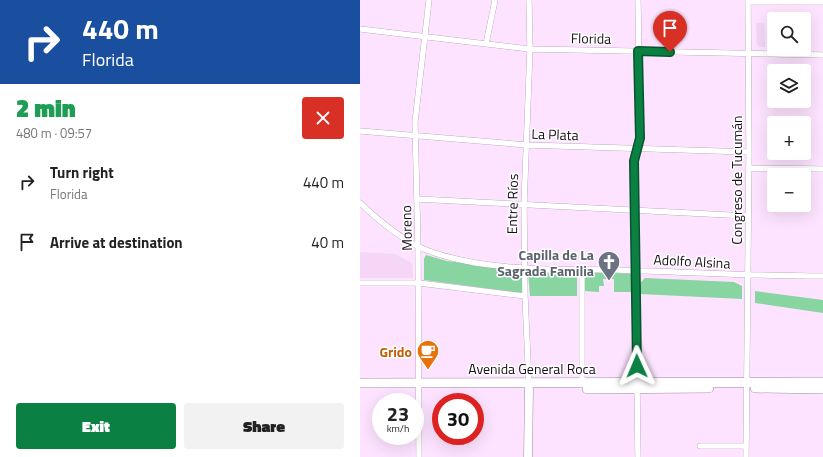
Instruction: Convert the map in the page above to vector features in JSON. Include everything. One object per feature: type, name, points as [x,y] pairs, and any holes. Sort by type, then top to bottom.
[{"type":"main road","name":"Avenida General Roca","points":[[529,386],[582,382],[637,385]]},
{"type":"main road","name":"Avenida General Roca","points":[[360,383],[529,386],[746,385],[823,382]]},
{"type":"main road","name":"Avenida General Roca","points":[[360,388],[419,385]]},
{"type":"main road","name":"Avenida General Roca","points":[[746,385],[823,389]]},
{"type":"street","name":"Moreno","points":[[419,457],[419,283],[415,135],[424,35],[429,0]]},
{"type":"street","points":[[486,44],[495,0]]},
{"type":"street","name":"Entre Ríos","points":[[528,457],[529,386],[524,267],[524,205],[530,49],[529,0]]},
{"type":"street","points":[[638,0],[640,138],[634,161],[638,457]]},
{"type":"street","points":[[748,1],[823,2]]},
{"type":"street","name":"Congreso de Tucumán","points":[[746,457],[749,152],[748,1]]},
{"type":"street","name":"Florida","points":[[360,29],[424,35],[530,49],[823,55]]},
{"type":"street","name":"La Plata","points":[[360,131],[527,145],[749,152]]},
{"type":"street","points":[[748,168],[823,169]]},
{"type":"street","points":[[417,200],[748,216]]},
{"type":"street","name":"Adolfo Alsina","points":[[360,203],[377,218],[418,247],[438,254],[471,262],[524,267],[747,276],[823,276]]},
{"type":"street","points":[[582,269],[582,382]]},
{"type":"street","points":[[360,283],[419,283],[525,296]]},
{"type":"street","points":[[700,446],[746,446]]},
{"type":"shaded area","points":[[756,23],[764,23],[765,47],[759,47],[757,44]]},
{"type":"shaded area","points":[[360,252],[395,254],[412,263],[413,278],[360,278]]},
{"type":"green space","points":[[426,255],[447,261],[522,270],[522,293],[424,280],[424,259]]},
{"type":"green space","points":[[584,271],[633,274],[634,292],[614,292],[614,279],[603,279],[604,286],[599,286],[599,292],[584,291]]},
{"type":"green space","points":[[528,272],[577,275],[577,296],[530,296]]},
{"type":"green space","points":[[645,278],[734,282],[742,286],[742,299],[640,294],[640,283]]},
{"type":"green space","points":[[755,291],[823,300],[823,313],[755,303]]},
{"type":"place","name":"Capilla de La Sagrada Familia","points":[[609,282]]},
{"type":"place","name":"Grido","points":[[428,370]]},
{"type":"route","points":[[637,366],[634,161],[640,138],[638,51],[670,52]]}]
